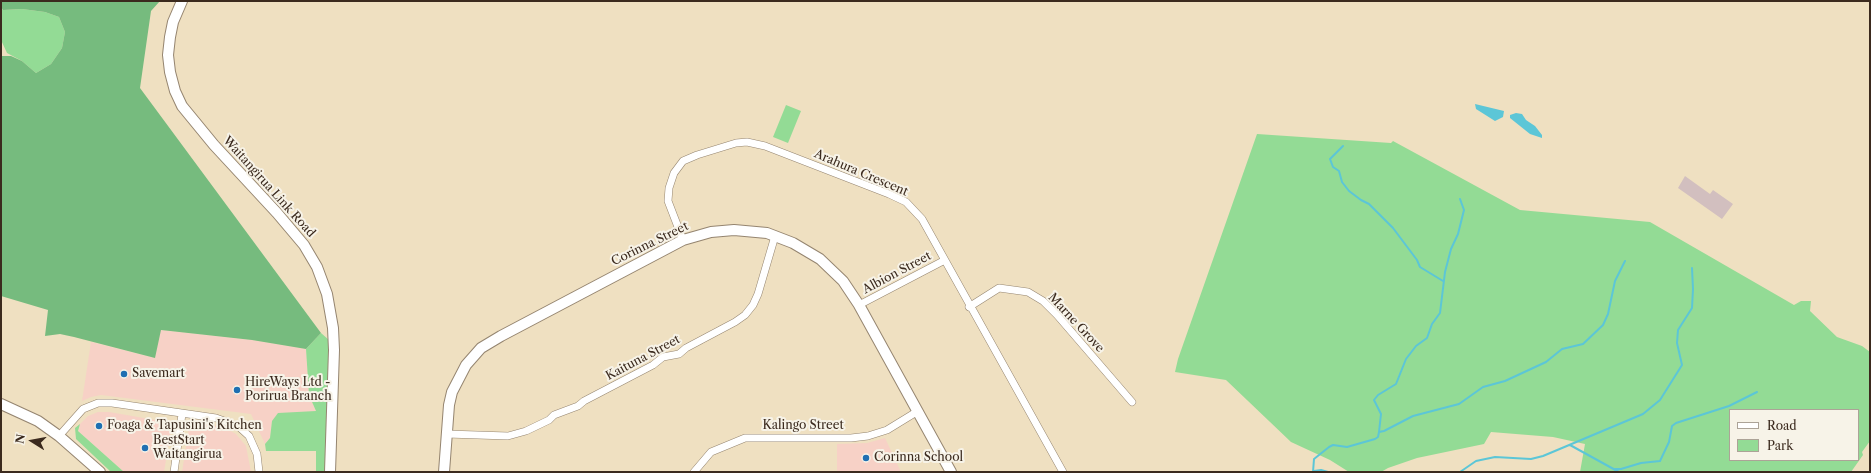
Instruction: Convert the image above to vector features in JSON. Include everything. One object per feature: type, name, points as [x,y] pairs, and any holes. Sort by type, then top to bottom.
[{"type":"street","name":"Waitangirua Link Road","points":[[182,1],[173,22],[168,55],[170,72],[175,91],[182,106],[214,145],[277,213],[304,245],[317,267],[327,294],[331,311],[333,335],[330,472]]},
{"type":"street","name":"Arahura Crescent","points":[[683,240],[668,201],[669,188],[674,173],[683,161],[736,143],[747,142],[765,146],[906,202],[922,219],[969,307],[1063,472]]},
{"type":"street","name":"Corinna Street","points":[[444,472],[449,404],[455,383],[466,365],[481,348],[683,240],[711,232],[734,230],[756,231],[775,236],[797,245],[820,259],[843,281],[859,305],[951,472]]},
{"type":"street","name":"Kaituna Street","points":[[447,434],[508,436],[526,431],[549,420],[554,415],[578,406],[584,401],[653,365],[663,357],[679,354],[686,348],[735,322],[745,314],[758,294],[775,236]]},
{"type":"street","name":"Albion Street","points":[[859,305],[945,260]]},
{"type":"street","name":"Marne Grove","points":[[969,307],[999,288],[1028,292],[1043,301],[1057,315],[1132,402]]},
{"type":"street","points":[[59,436],[83,409],[98,403],[112,403],[216,418],[231,422],[242,428],[253,442],[257,454],[259,472]]},
{"type":"street","points":[[1,404],[25,414],[59,436],[100,472]]},
{"type":"street","name":"Kalingo Street","points":[[694,472],[711,452],[745,438],[850,438],[868,436],[887,430],[918,411]]},
{"type":"street","points":[[174,472],[182,414]]},
{"type":"shaded area","points":[[1685,176],[1710,194],[1713,190],[1733,204],[1722,219],[1678,188]]},
{"type":"shaded area","points":[[160,330],[252,340],[306,349],[309,395],[316,412],[272,421],[270,438],[265,444],[251,414],[101,395],[82,401],[91,342],[155,358]]},
{"type":"shaded area","points":[[98,412],[109,412],[167,422],[171,430],[164,472],[124,472],[78,431],[80,424],[88,416]]},
{"type":"shaded area","points":[[199,423],[223,427],[236,434],[246,446],[251,472],[182,472],[189,428],[192,425]]},
{"type":"shaded area","name":"Corinna School","points":[[885,438],[901,472],[837,472],[837,444],[867,443]]},
{"type":"green space","points":[[1,1],[160,1],[151,11],[140,88],[321,333],[306,349],[252,340],[161,330],[155,358],[60,334],[45,336],[48,310],[1,296],[1,56],[11,56],[22,61],[36,73],[51,64],[62,48],[65,32],[59,17],[45,12],[22,9],[3,10],[1,7]]},
{"type":"green space","points":[[1,7],[3,10],[22,9],[45,12],[59,17],[65,32],[62,48],[51,64],[36,73],[22,61],[7,53],[1,40]]},
{"type":"green space","points":[[786,105],[801,111],[788,143],[773,137]]},
{"type":"green space","points":[[1257,134],[1391,143],[1393,141],[1520,210],[1650,222],[1794,305],[1801,301],[1811,301],[1810,311],[1837,337],[1862,346],[1870,352],[1870,441],[1862,452],[1863,455],[1859,461],[1859,409],[1729,409],[1729,461],[1859,461],[1851,472],[1580,472],[1585,444],[1553,437],[1491,432],[1484,444],[1417,458],[1381,472],[1349,472],[1330,460],[1291,442],[1226,380],[1175,372],[1178,359]]},
{"type":"green space","points":[[321,333],[329,340],[326,472],[316,472],[316,451],[266,451],[265,444],[270,438],[272,421],[278,413],[316,411],[309,395],[306,349]]},
{"type":"green space","points":[[80,424],[78,431],[124,472],[111,472],[76,439],[75,428]]},
{"type":"water","points":[[1475,104],[1504,111],[1503,117],[1495,121],[1476,109]]},
{"type":"water","points":[[1516,113],[1522,114],[1526,120],[1535,126],[1542,135],[1542,138],[1530,134],[1510,118],[1510,115]]},
{"type":"waterway","points":[[1343,146],[1330,159],[1333,167],[1339,171],[1342,182],[1349,191],[1369,204],[1393,228],[1417,260],[1420,267],[1443,281]]},
{"type":"waterway","points":[[1379,432],[1381,414],[1374,400],[1378,395],[1396,384],[1406,359],[1416,346],[1427,338],[1432,324],[1440,313],[1445,272],[1451,249],[1458,234],[1464,210],[1460,199]]},
{"type":"waterway","points":[[1313,472],[1314,459],[1333,445],[1347,447],[1375,439],[1378,437],[1379,432],[1384,431],[1413,416],[1459,404],[1483,387],[1505,381],[1546,362],[1562,349],[1583,344],[1603,325],[1608,314],[1615,281],[1625,261]]},
{"type":"waterway","points":[[1460,472],[1476,461],[1495,457],[1531,459],[1543,456],[1643,414],[1660,400],[1682,365],[1677,343],[1678,330],[1692,308],[1692,268]]},
{"type":"waterway","points":[[1615,469],[1621,469],[1641,463],[1660,461],[1669,442],[1672,426],[1676,423],[1729,406],[1757,392]]},
{"type":"waterway","points":[[1570,445],[1619,472]]},
{"type":"waterway","points":[[1314,471],[1321,470],[1328,472]]},
{"type":"place","name":"Savemart","points":[[124,374]]},
{"type":"place","name":"HireWays Ltd - Porirua Branch","points":[[237,390]]},
{"type":"place","name":"Foaga & Tapusini's Kitchen","points":[[99,426]]},
{"type":"place","name":"BestStart Waitangirua","points":[[145,448]]},
{"type":"place","name":"Corinna School","points":[[866,458]]}]
